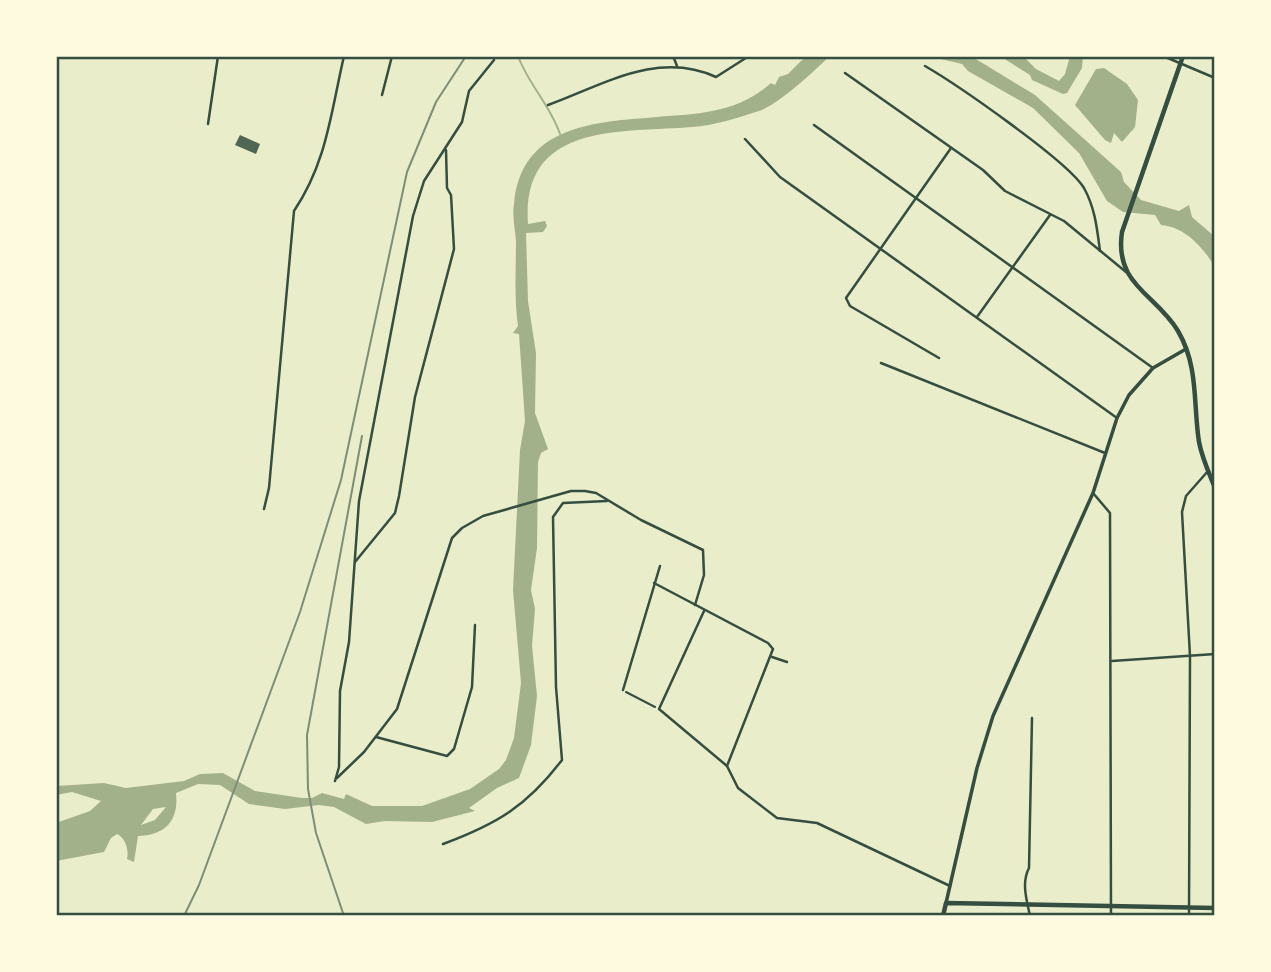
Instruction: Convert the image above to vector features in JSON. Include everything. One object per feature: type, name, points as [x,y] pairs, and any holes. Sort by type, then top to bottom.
[{"type":"main road","points":[[1183,56],[1122,232],[1122,263],[1138,289],[1176,329],[1186,349],[1195,384],[1199,441],[1215,488]]},
{"type":"main road","points":[[943,916],[946,904],[1215,908]]},
{"type":"street","points":[[208,124],[218,56]]},
{"type":"street","points":[[264,509],[269,488],[294,211],[311,186],[321,162],[344,56]]},
{"type":"street","points":[[382,95],[392,56]]},
{"type":"street","points":[[673,56],[678,67]]},
{"type":"street","points":[[548,105],[651,67],[698,69],[716,78],[748,56]]},
{"type":"street","points":[[1163,56],[1215,78]]},
{"type":"street","points":[[494,60],[469,91],[462,122],[424,181],[413,216],[359,501],[349,642],[340,691],[339,767],[335,780],[397,709],[452,538],[472,521],[556,496],[585,491],[596,493],[703,550],[704,575],[695,605]]},
{"type":"street","points":[[925,66],[950,80],[1076,176],[1094,209],[1100,251]]},
{"type":"street","points":[[845,73],[983,170],[1005,191],[1064,221],[1128,274]]},
{"type":"street","points":[[814,125],[1153,368]]},
{"type":"street","points":[[744,139],[780,177],[1117,418]]},
{"type":"street","points":[[939,358],[850,306],[846,298],[951,148]]},
{"type":"street","points":[[354,564],[395,513],[407,465],[415,397],[454,249],[446,150]]},
{"type":"street","points":[[976,318],[1050,215]]},
{"type":"street","points":[[946,904],[993,716],[1093,493],[1117,418],[1129,395],[1153,368],[1186,349]]},
{"type":"street","points":[[881,363],[1105,453]]},
{"type":"street","points":[[1189,916],[1190,656],[1182,512],[1186,496],[1208,471]]},
{"type":"street","points":[[1093,493],[1110,513],[1108,584],[1112,661],[1111,916]]},
{"type":"street","points":[[443,844],[499,821],[523,804],[562,760],[556,687],[553,517],[563,503],[607,501]]},
{"type":"street","points":[[624,690],[660,566]]},
{"type":"street","points":[[654,583],[768,643],[773,649],[727,766]]},
{"type":"street","points":[[704,611],[659,709],[727,766],[738,788],[777,818],[817,823],[950,886]]},
{"type":"street","points":[[375,737],[447,756],[454,749],[472,687],[475,625]]},
{"type":"street","points":[[1112,661],[1215,654]]},
{"type":"street","points":[[772,657],[787,662]]},
{"type":"street","points":[[1030,916],[1026,905],[1032,718]]},
{"type":"path","points":[[624,690],[659,709]]},
{"type":"shaded area","points":[[806,56],[830,56],[786,95],[759,111],[700,126],[608,133],[581,139],[558,150],[541,166],[530,191],[528,224],[545,221],[547,226],[543,232],[526,233],[528,301],[536,353],[535,413],[548,449],[541,453],[538,462],[537,548],[531,590],[535,609],[532,646],[537,696],[531,745],[519,778],[497,788],[469,808],[475,811],[432,822],[385,821],[366,824],[334,807],[319,805],[285,809],[249,804],[220,785],[198,784],[176,793],[175,811],[168,825],[156,833],[138,836],[134,862],[127,859],[126,845],[123,838],[117,834],[111,838],[104,852],[56,861],[56,823],[90,811],[101,801],[72,792],[56,795],[56,786],[104,783],[126,788],[184,781],[200,774],[223,773],[255,791],[302,798],[312,798],[322,793],[344,799],[346,794],[372,806],[422,806],[470,789],[499,769],[506,760],[514,738],[521,683],[513,590],[520,450],[525,421],[519,334],[513,333],[518,326],[513,208],[520,178],[531,158],[546,143],[565,133],[609,122],[717,110],[745,101],[771,83],[775,85],[779,77],[788,74]],"holes":[[[166,807],[155,820],[141,825],[153,809]]]},
{"type":"shaded area","points":[[928,56],[971,56],[1035,95],[1121,172],[1124,182],[1141,200],[1179,211],[1189,205],[1192,217],[1215,237],[1215,267],[1192,239],[1178,230],[1161,225],[1155,215],[1123,212],[1107,201],[1079,153],[1033,108],[968,71],[962,64]]},
{"type":"shaded area","points":[[1000,56],[1023,56],[1036,69],[1059,81],[1065,74],[1070,56],[1083,56],[1082,68],[1067,93],[1063,94],[1032,80],[1030,75]]},
{"type":"shaded area","points":[[1104,68],[1127,84],[1138,100],[1135,127],[1122,142],[1114,133],[1111,143],[1105,140],[1075,105],[1096,69]]},
{"type":"building","points":[[240,135],[260,144],[256,154],[235,145]]},
{"type":"waterway","points":[[518,56],[560,134]]},
{"type":"railway","points":[[184,916],[199,885],[300,612],[341,480],[407,172],[436,102],[466,56]]},
{"type":"railway","points":[[344,916],[316,833],[308,789],[307,735],[362,436]]}]
